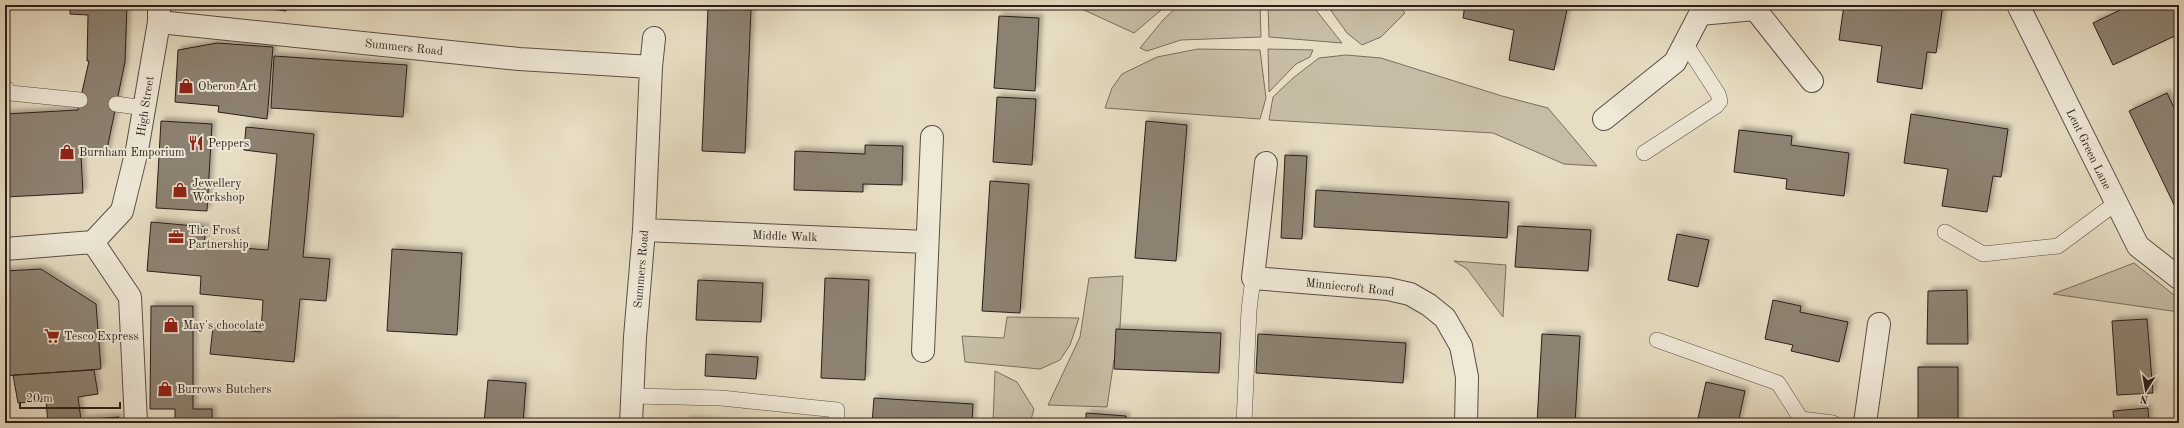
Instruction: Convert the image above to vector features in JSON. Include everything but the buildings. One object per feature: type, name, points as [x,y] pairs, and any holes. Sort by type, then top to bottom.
[{"type":"street","name":"Lent Green Lane","points":[[2018,5],[2138,246],[2179,278]]},
{"type":"street","points":[[1604,119],[1675,62],[1700,14],[1756,7],[1812,82]]},
{"type":"street","name":"Summers Road","points":[[159,13],[519,59],[651,67]]},
{"type":"street","name":"High Street","points":[[93,242],[122,211],[138,150],[159,13]]},
{"type":"street","name":"Summers Road","points":[[631,423],[634,337],[644,230],[651,67],[654,38]]},
{"type":"street","points":[[923,351],[932,137]]},
{"type":"street","points":[[1253,278],[1266,162]]},
{"type":"street","name":"Middle Walk","points":[[644,230],[927,242]]},
{"type":"street","points":[[5,249],[93,242],[130,297],[136,423]]},
{"type":"street","name":"Minniecroft Road","points":[[1253,278],[1388,289],[1410,294],[1429,305],[1445,318],[1462,346],[1467,376],[1466,423]]},
{"type":"street","points":[[1865,423],[1879,324]]},
{"type":"lane","points":[[1644,153],[1716,106],[1720,101],[1718,94],[1685,43]]},
{"type":"lane","points":[[5,87],[10,93],[80,100]]},
{"type":"lane","points":[[116,104],[144,108]]},
{"type":"lane","points":[[1945,232],[1983,254],[2058,246],[2116,203]]},
{"type":"lane","points":[[1244,423],[1248,310],[1253,278]]},
{"type":"lane","points":[[1657,340],[1778,383],[1801,419],[1833,423]]},
{"type":"lane","points":[[632,396],[721,398],[837,410],[836,423]]},
{"type":"shaded area","points":[[1073,5],[1167,5],[1134,33]]},
{"type":"shaded area","points":[[1179,5],[1260,5],[1261,37],[1181,40],[1147,51],[1140,48],[1163,20]]},
{"type":"shaded area","points":[[1268,5],[1312,5],[1342,43],[1269,37]]},
{"type":"shaded area","points":[[1327,5],[1399,5],[1405,13],[1381,37],[1362,45],[1347,33]]},
{"type":"shaded area","points":[[1198,49],[1260,50],[1266,98],[1260,119],[1105,108],[1112,88],[1122,74],[1157,57]]},
{"type":"shaded area","points":[[1268,49],[1313,50],[1310,57],[1296,64],[1269,92]]},
{"type":"shaded area","points":[[1346,55],[1381,58],[1502,96],[1548,108],[1597,166],[1564,164],[1493,133],[1269,120],[1273,97],[1293,78],[1319,58]]},
{"type":"shaded area","points":[[1454,261],[1506,265],[1503,317],[1467,269]]},
{"type":"shaded area","points":[[2134,263],[2179,299],[2179,312],[2053,294]]},
{"type":"shaded area","points":[[1123,276],[1118,361],[1114,360],[1107,407],[1048,405],[1080,337],[1089,278]]},
{"type":"shaded area","points":[[1007,317],[1079,318],[1070,345],[1060,360],[1040,369],[965,362],[962,336],[1004,338]]},
{"type":"shaded area","points":[[995,371],[1017,382],[1034,409],[1030,423],[993,423]]},
{"type":"place","name":"Oberon Art","points":[[186,86]]},
{"type":"place","name":"Peppers","points":[[196,143]]},
{"type":"place","name":"Burnham Emporium","points":[[67,152]]},
{"type":"place","name":"Jewellery Workshop","points":[[180,190]]},
{"type":"place","name":"The Frost Partnership","points":[[176,237]]},
{"type":"place","name":"May's chocolate","points":[[171,325]]},
{"type":"place","name":"Tesco Express","points":[[52,336]]},
{"type":"place","name":"Burrows Butchers","points":[[165,389]]}]
